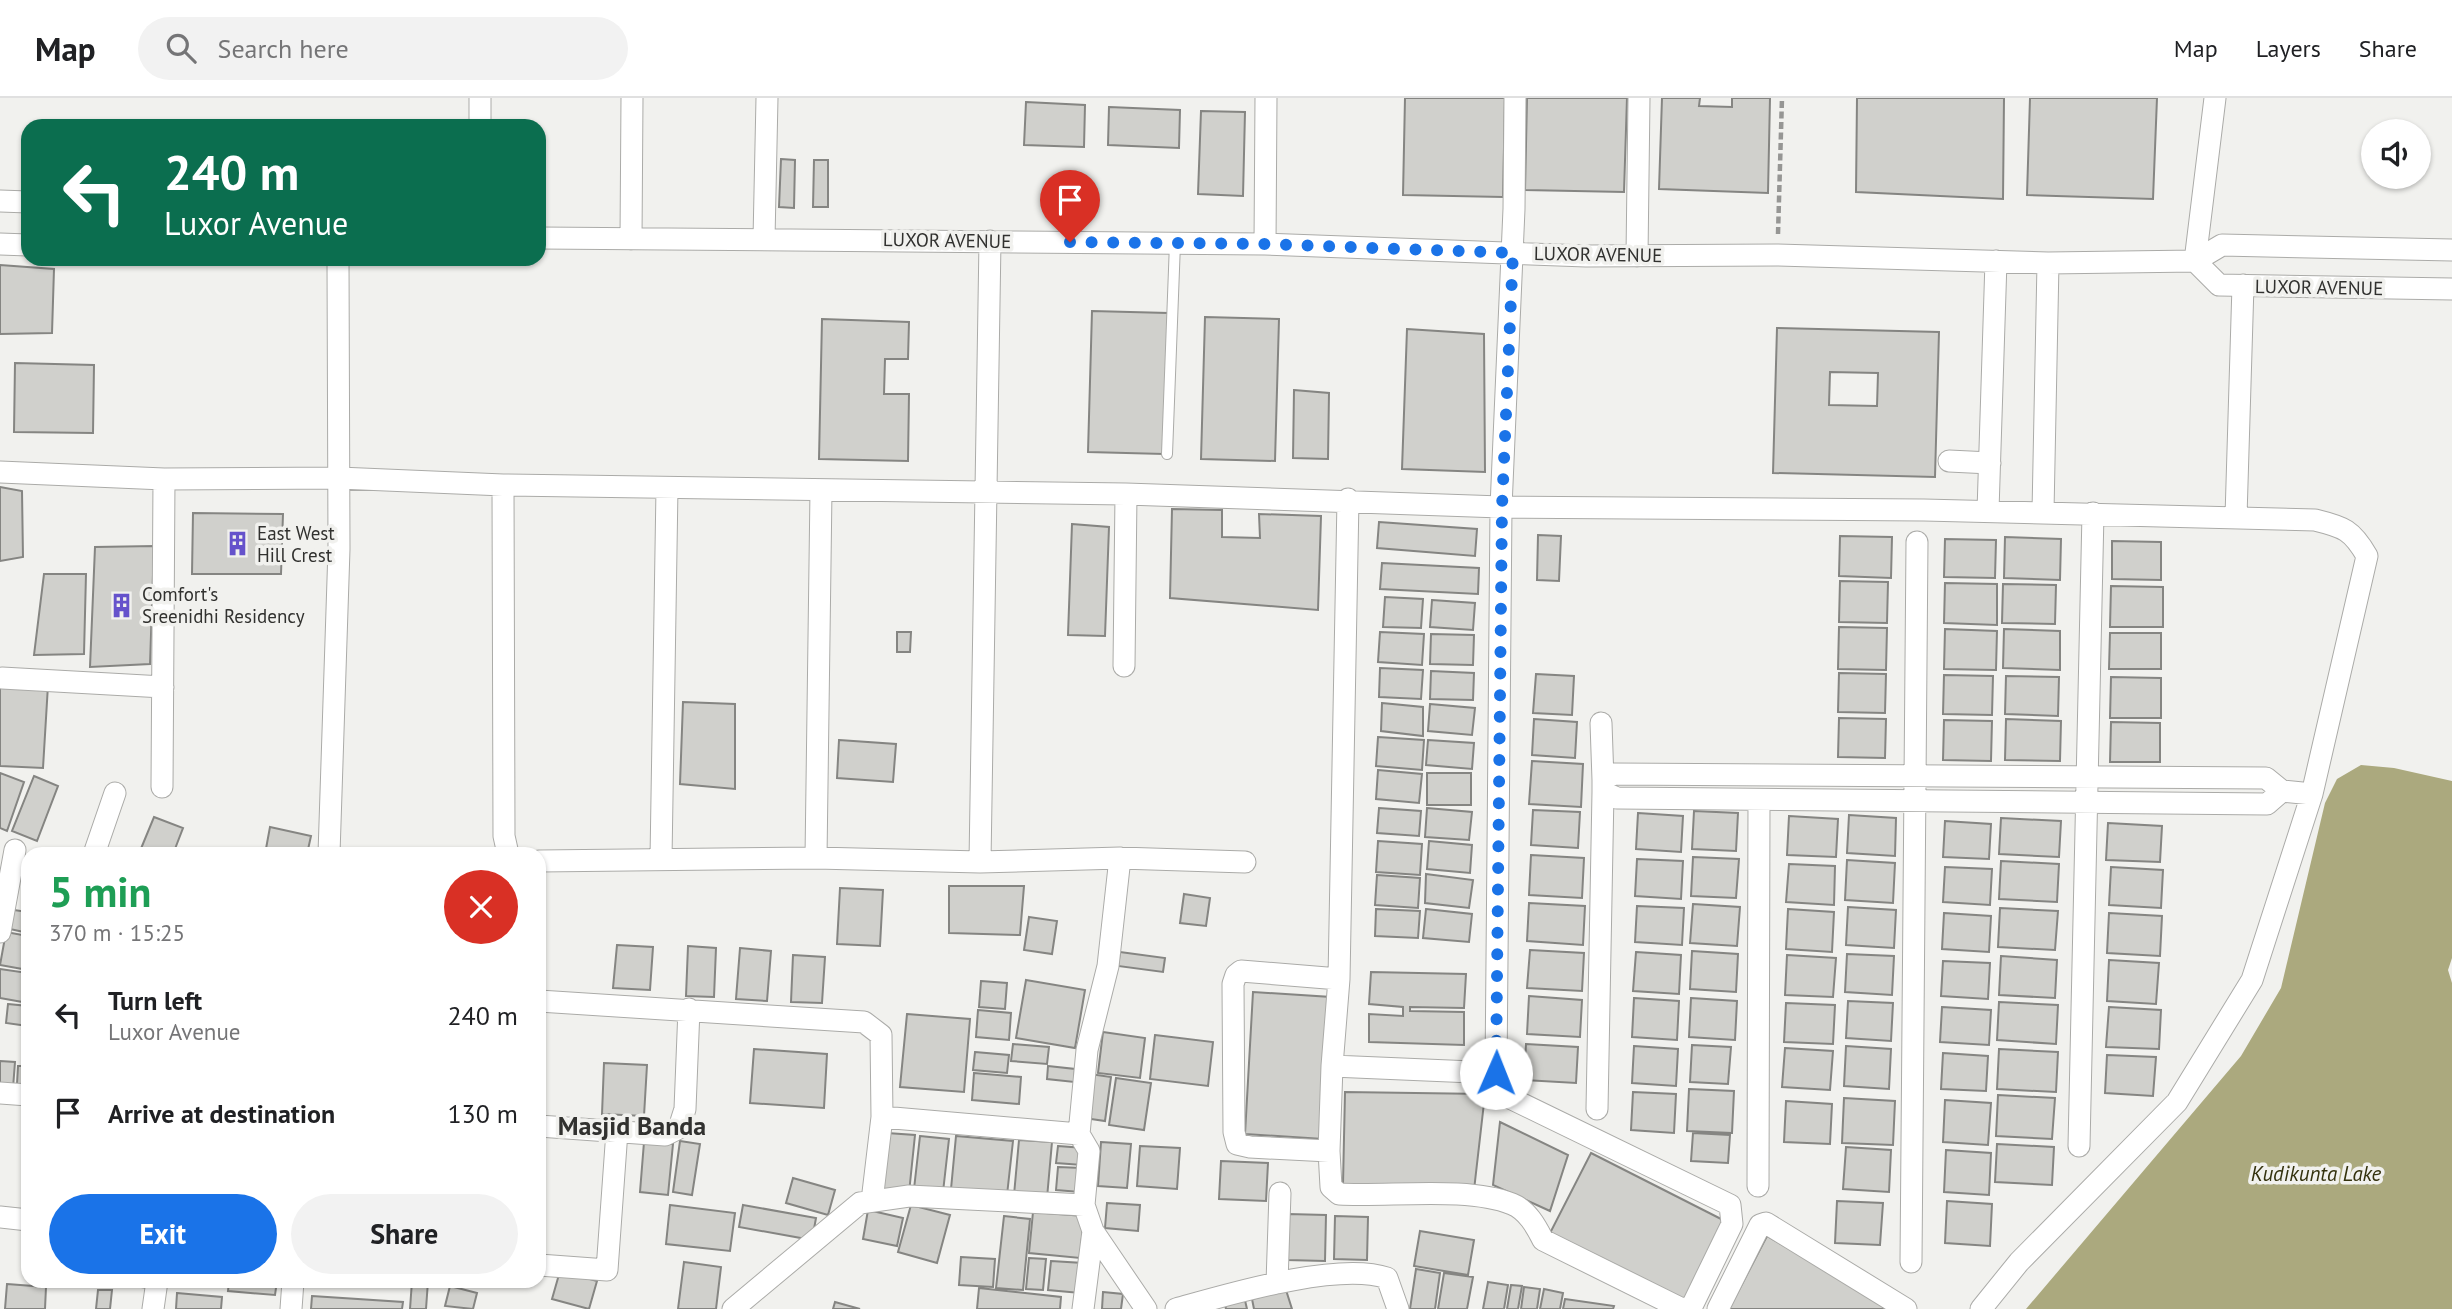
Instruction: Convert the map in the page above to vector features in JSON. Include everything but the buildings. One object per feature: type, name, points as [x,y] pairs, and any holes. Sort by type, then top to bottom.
[{"type":"street","points":[[480,98],[480,119]]},
{"type":"street","points":[[631,239],[632,98]]},
{"type":"street","points":[[764,239],[767,98]]},
{"type":"street","points":[[1265,244],[1266,98]]},
{"type":"street","points":[[1348,499],[1339,979],[1329,1151],[1331,1187],[1339,1194],[1481,1196],[1514,1205],[1535,1223],[1543,1240],[1680,1308],[1688,1309],[1732,1224],[1730,1205],[1512,1099],[1502,1090],[1496,1073],[1502,507],[1513,253],[1515,98]]},
{"type":"street","points":[[1637,256],[1639,98]]},
{"type":"street","points":[[2195,261],[2215,98]]},
{"type":"street","points":[[0,201],[21,202]]},
{"type":"street","name":"LUXOR AVENUE","points":[[546,238],[1265,244],[1513,253],[2048,263],[2195,261],[2222,245],[2452,250]]},
{"type":"street","points":[[980,862],[990,241]]},
{"type":"street","points":[[0,244],[21,245]]},
{"type":"street","points":[[1988,511],[1996,261]]},
{"type":"street","name":"LUXOR AVENUE","points":[[2195,261],[2220,285],[2452,289]]},
{"type":"street","points":[[2043,512],[2048,263]]},
{"type":"street","points":[[329,847],[339,478],[338,266]]},
{"type":"street","points":[[2236,517],[2243,285]]},
{"type":"street","points":[[1949,461],[1990,463]]},
{"type":"street","points":[[0,472],[164,479],[339,478],[503,485],[1348,499],[1502,507],[2093,513],[2315,520],[2340,526],[2355,535],[2367,556],[2312,794],[2252,980],[2177,1102],[2019,1262],[1981,1309]]},
{"type":"street","points":[[162,788],[164,479]]},
{"type":"street","points":[[503,485],[504,836],[506,847]]},
{"type":"street","points":[[661,859],[667,488]]},
{"type":"street","points":[[816,858],[821,490]]},
{"type":"street","points":[[1124,666],[1126,494]]},
{"type":"street","points":[[2079,1146],[2093,513]]},
{"type":"street","points":[[1911,1262],[1917,542]]},
{"type":"street","points":[[2,678],[163,687]]},
{"type":"street","points":[[1597,1110],[1603,786],[1601,723]]},
{"type":"street","points":[[1603,786],[1614,774],[2266,778],[2282,791],[2312,794]]},
{"type":"street","points":[[1603,786],[1617,798],[2267,804],[2282,791]]},
{"type":"street","points":[[96,847],[115,793]]},
{"type":"street","points":[[1758,1186],[1759,800]]},
{"type":"street","points":[[0,932],[14,850]]},
{"type":"street","points":[[546,861],[816,858],[980,862],[1120,858],[1245,862]]},
{"type":"street","points":[[1120,858],[1108,966],[1087,1050],[1079,1134],[1089,1151],[1084,1206],[1093,1231],[1146,1309]]},
{"type":"street","points":[[1329,1151],[1237,1144],[1234,1132],[1233,984],[1236,975],[1241,971],[1339,979]]},
{"type":"street","points":[[546,1002],[689,1009],[864,1022],[881,1035],[881,1116],[872,1201]]},
{"type":"street","points":[[546,1126],[665,1135],[679,1128],[685,1109],[689,1009]]},
{"type":"street","points":[[1332,1066],[1496,1073]]},
{"type":"street","points":[[0,1093],[21,1095]]},
{"type":"street","points":[[881,1116],[1079,1134]]},
{"type":"street","points":[[546,1266],[607,1270],[617,1131]]},
{"type":"street","points":[[1277,1283],[1280,1193]]},
{"type":"street","points":[[733,1309],[860,1203],[909,1196],[1084,1206]]},
{"type":"street","points":[[0,1217],[21,1219]]},
{"type":"street","points":[[1718,1309],[1760,1225],[1766,1223],[1906,1309]]},
{"type":"street","points":[[1083,1309],[1093,1231]]},
{"type":"street","points":[[1175,1309],[1277,1283],[1368,1271],[1387,1278],[1398,1309]]},
{"type":"street","points":[[153,1309],[155,1288]]},
{"type":"street","points":[[291,1309],[292,1288]]},
{"type":"lane","points":[[1167,454],[1175,243]]},
{"type":"path","points":[[1777,256],[1782,98]]},
{"type":"water","name":"Kudikunta Lake","points":[[2361,765],[2394,768],[2452,781],[2452,958],[2448,970],[2452,983],[2452,1309],[2026,1309],[2241,1056],[2281,988],[2325,803],[2337,779]]},
{"type":"place","name":"East West Hill Crest","points":[[237,544]]},
{"type":"place","name":"Comfort's Sreenidhi Residency","points":[[122,605]]},
{"type":"district","name":"Masjid Banda","points":[[632,1126]]},
{"type":"route","points":[[1070,242],[1265,244],[1513,253],[1502,507],[1496,1073]]}]
